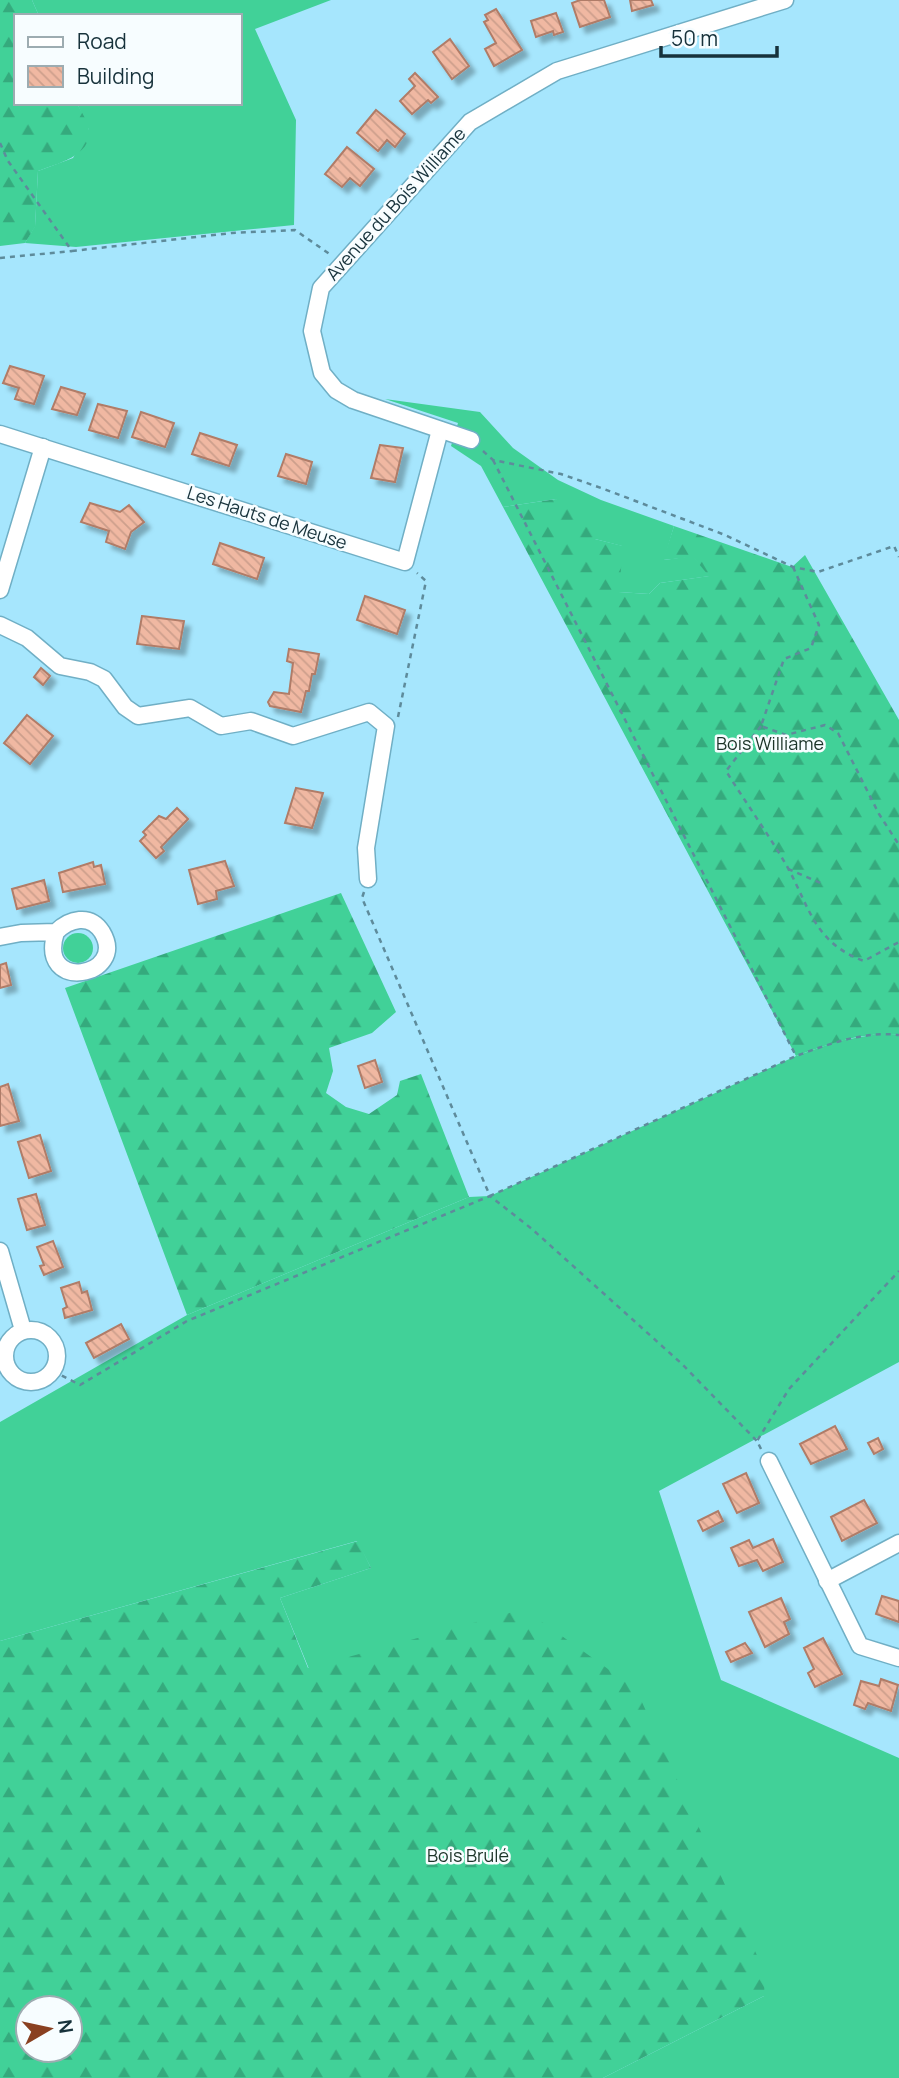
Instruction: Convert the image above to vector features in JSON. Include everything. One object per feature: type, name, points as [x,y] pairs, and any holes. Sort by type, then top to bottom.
[{"type":"street","name":"Avenue du Bois Williame","points":[[471,440],[353,400],[336,390],[322,373],[312,331],[321,288],[470,122],[557,71],[785,0]]},
{"type":"street","points":[[405,562],[440,430]]},
{"type":"street","name":"Les Hauts de Meuse","points":[[0,434],[405,562]]},
{"type":"street","points":[[0,590],[43,447]]},
{"type":"street","points":[[0,625],[27,638],[60,666],[90,672],[104,679],[125,707],[138,716],[190,708],[221,726],[251,720],[293,736],[369,712],[386,726],[366,848],[368,879]]},
{"type":"street","points":[[0,937],[20,933],[56,932]]},
{"type":"street","points":[[0,1251],[23,1330]]},
{"type":"street","points":[[23,1330],[36,1330],[48,1336],[55,1346],[57,1359],[53,1371],[43,1379],[31,1382],[19,1380],[9,1372],[4,1360],[6,1347],[12,1336],[23,1330]]},
{"type":"street","points":[[769,1461],[860,1646],[899,1658]]},
{"type":"street","points":[[827,1581],[899,1543]]},
{"type":"path","points":[[0,142],[8,161],[72,251]]},
{"type":"path","points":[[0,258],[232,233],[295,230],[342,263]]},
{"type":"path","points":[[471,440],[493,460],[796,1056]]},
{"type":"path","points":[[493,460],[561,474],[604,489],[725,535],[793,567],[818,572],[894,546],[899,557]]},
{"type":"path","points":[[396,727],[426,581],[405,562]]},
{"type":"path","points":[[793,567],[819,625],[811,648],[784,659],[761,726],[726,771],[788,869],[808,915],[842,953],[864,961],[899,942]]},
{"type":"path","points":[[761,726],[786,735],[825,725],[838,733],[879,814],[899,845]]},
{"type":"path","points":[[788,869],[823,884]]},
{"type":"path","points":[[368,879],[362,898],[490,1196],[532,1229],[682,1364],[757,1441],[769,1461]]},
{"type":"path","points":[[53,1371],[80,1385],[187,1321],[490,1196],[796,1056],[838,1041],[883,1033],[899,1035]]},
{"type":"path","points":[[757,1441],[789,1389],[899,1271]]},
{"type":"green space","points":[[0,0],[32,0],[38,14],[14,14],[14,105],[78,105],[89,130],[88,139],[79,153],[38,171],[35,227],[25,243],[0,246]]},
{"type":"green space","points":[[32,0],[331,0],[255,29],[296,120],[294,225],[76,247],[25,243],[35,226],[38,171],[73,158],[89,130],[78,105],[242,105],[242,14],[38,14]]},
{"type":"green space","points":[[385,399],[480,412],[513,448],[558,480],[601,500],[674,526],[664,560],[693,556],[710,576],[660,583],[649,594],[618,592],[622,546],[595,539],[556,499],[503,507],[481,466],[451,446],[458,423]]},
{"type":"green space","name":"Bois Williame","points":[[556,499],[596,507],[595,539],[623,546],[619,592],[649,594],[660,583],[709,576],[693,557],[663,560],[674,526],[792,567],[805,555],[899,720],[899,1035],[859,1037],[796,1056],[503,507]]},
{"type":"green space","points":[[341,893],[396,1012],[372,1033],[329,1048],[333,1071],[326,1093],[346,1107],[369,1114],[397,1095],[400,1081],[421,1074],[469,1197],[187,1315],[65,988]]},
{"type":"green space","points":[[78,933],[89,937],[93,948],[89,959],[78,963],[67,959],[63,948],[67,937]]},
{"type":"green space","points":[[883,1033],[899,1035],[899,1362],[659,1491],[721,1680],[899,1758],[899,2078],[603,2078],[764,1996],[524,1610],[309,1669],[280,1598],[371,1568],[357,1541],[0,1641],[0,1422],[187,1315],[469,1197],[490,1196],[796,1056],[838,1041]]},
{"type":"green space","name":"Bois Brulé","points":[[358,1541],[371,1568],[280,1598],[308,1668],[524,1609],[636,1689],[765,1973],[764,1996],[603,2078],[0,2078],[0,1641]]},
{"type":"building","points":[[580,0],[604,0],[610,17],[580,27],[572,3]]},
{"type":"building","points":[[630,0],[651,0],[653,5],[632,11]]},
{"type":"building","points":[[496,9],[522,50],[494,66],[485,49],[496,43],[484,22],[488,20],[485,15]]},
{"type":"building","points":[[556,13],[563,32],[554,35],[553,31],[536,37],[531,21]]},
{"type":"building","points":[[450,39],[469,66],[452,79],[433,52]]},
{"type":"building","points":[[415,73],[438,97],[431,103],[428,100],[412,114],[400,101],[415,86],[409,79]]},
{"type":"building","points":[[376,110],[405,134],[395,147],[387,140],[378,151],[357,133]]},
{"type":"building","points":[[347,147],[374,169],[360,186],[350,178],[342,187],[325,174]]},
{"type":"building","points":[[10,366],[44,376],[34,404],[15,399],[19,388],[3,383]]},
{"type":"building","points":[[61,387],[85,394],[77,415],[52,409]]},
{"type":"building","points":[[98,404],[127,411],[118,438],[89,430]]},
{"type":"building","points":[[141,412],[174,423],[165,447],[132,437]]},
{"type":"building","points":[[200,433],[237,445],[229,466],[192,454]]},
{"type":"building","points":[[380,445],[403,448],[395,482],[371,478]]},
{"type":"building","points":[[286,454],[312,462],[306,484],[278,476]]},
{"type":"building","points":[[90,503],[120,512],[129,505],[144,522],[131,532],[125,549],[106,542],[109,531],[81,522]]},
{"type":"building","points":[[220,543],[264,558],[257,579],[213,564]]},
{"type":"building","points":[[365,596],[405,610],[397,634],[357,620]]},
{"type":"building","points":[[142,616],[184,621],[179,649],[137,644]]},
{"type":"building","points":[[289,649],[319,654],[315,674],[312,674],[301,712],[270,706],[268,702],[274,692],[289,694],[293,663],[287,661]]},
{"type":"building","points":[[41,668],[50,676],[43,685],[34,677]]},
{"type":"building","points":[[27,715],[53,736],[30,764],[4,743]]},
{"type":"building","points":[[296,788],[323,793],[312,828],[285,823]]},
{"type":"building","points":[[177,808],[188,819],[161,847],[164,851],[156,858],[140,841],[146,835],[143,832],[159,816],[166,819]]},
{"type":"building","points":[[225,861],[234,886],[216,891],[217,899],[198,904],[189,870]]},
{"type":"building","points":[[93,862],[94,867],[101,865],[105,884],[63,892],[59,873]]},
{"type":"building","points":[[44,880],[49,901],[17,909],[12,889]]},
{"type":"building","points":[[6,963],[11,985],[0,988],[0,965]]},
{"type":"building","points":[[375,1060],[382,1082],[365,1088],[358,1066]]},
{"type":"building","points":[[8,1084],[19,1121],[0,1126],[0,1087]]},
{"type":"building","points":[[40,1135],[51,1171],[29,1178],[18,1142]]},
{"type":"building","points":[[36,1194],[45,1225],[27,1230],[18,1199]]},
{"type":"building","points":[[53,1241],[63,1267],[44,1275],[40,1266],[44,1265],[37,1247]]},
{"type":"building","points":[[79,1282],[82,1293],[87,1291],[92,1310],[65,1318],[63,1309],[67,1307],[61,1288]]},
{"type":"building","points":[[121,1324],[129,1339],[94,1358],[86,1343]]},
{"type":"building","points":[[835,1426],[847,1449],[811,1464],[800,1444]]},
{"type":"building","points":[[878,1438],[883,1449],[874,1454],[868,1443]]},
{"type":"building","points":[[746,1473],[759,1503],[737,1513],[723,1484]]},
{"type":"building","points":[[864,1500],[877,1523],[842,1541],[831,1517]]},
{"type":"building","points":[[718,1511],[723,1521],[703,1531],[698,1521]]},
{"type":"building","points":[[773,1539],[783,1562],[763,1571],[757,1560],[739,1566],[731,1548],[749,1540],[753,1548]]},
{"type":"building","points":[[882,1596],[899,1601],[899,1622],[876,1614]]},
{"type":"building","points":[[781,1598],[790,1619],[784,1622],[789,1634],[765,1647],[749,1612]]},
{"type":"building","points":[[823,1638],[842,1674],[815,1687],[808,1673],[814,1669],[804,1648]]},
{"type":"building","points":[[745,1643],[752,1653],[731,1662],[726,1652]]},
{"type":"building","points":[[881,1679],[898,1685],[891,1711],[868,1703],[865,1709],[854,1705],[861,1681],[879,1686]]}]
